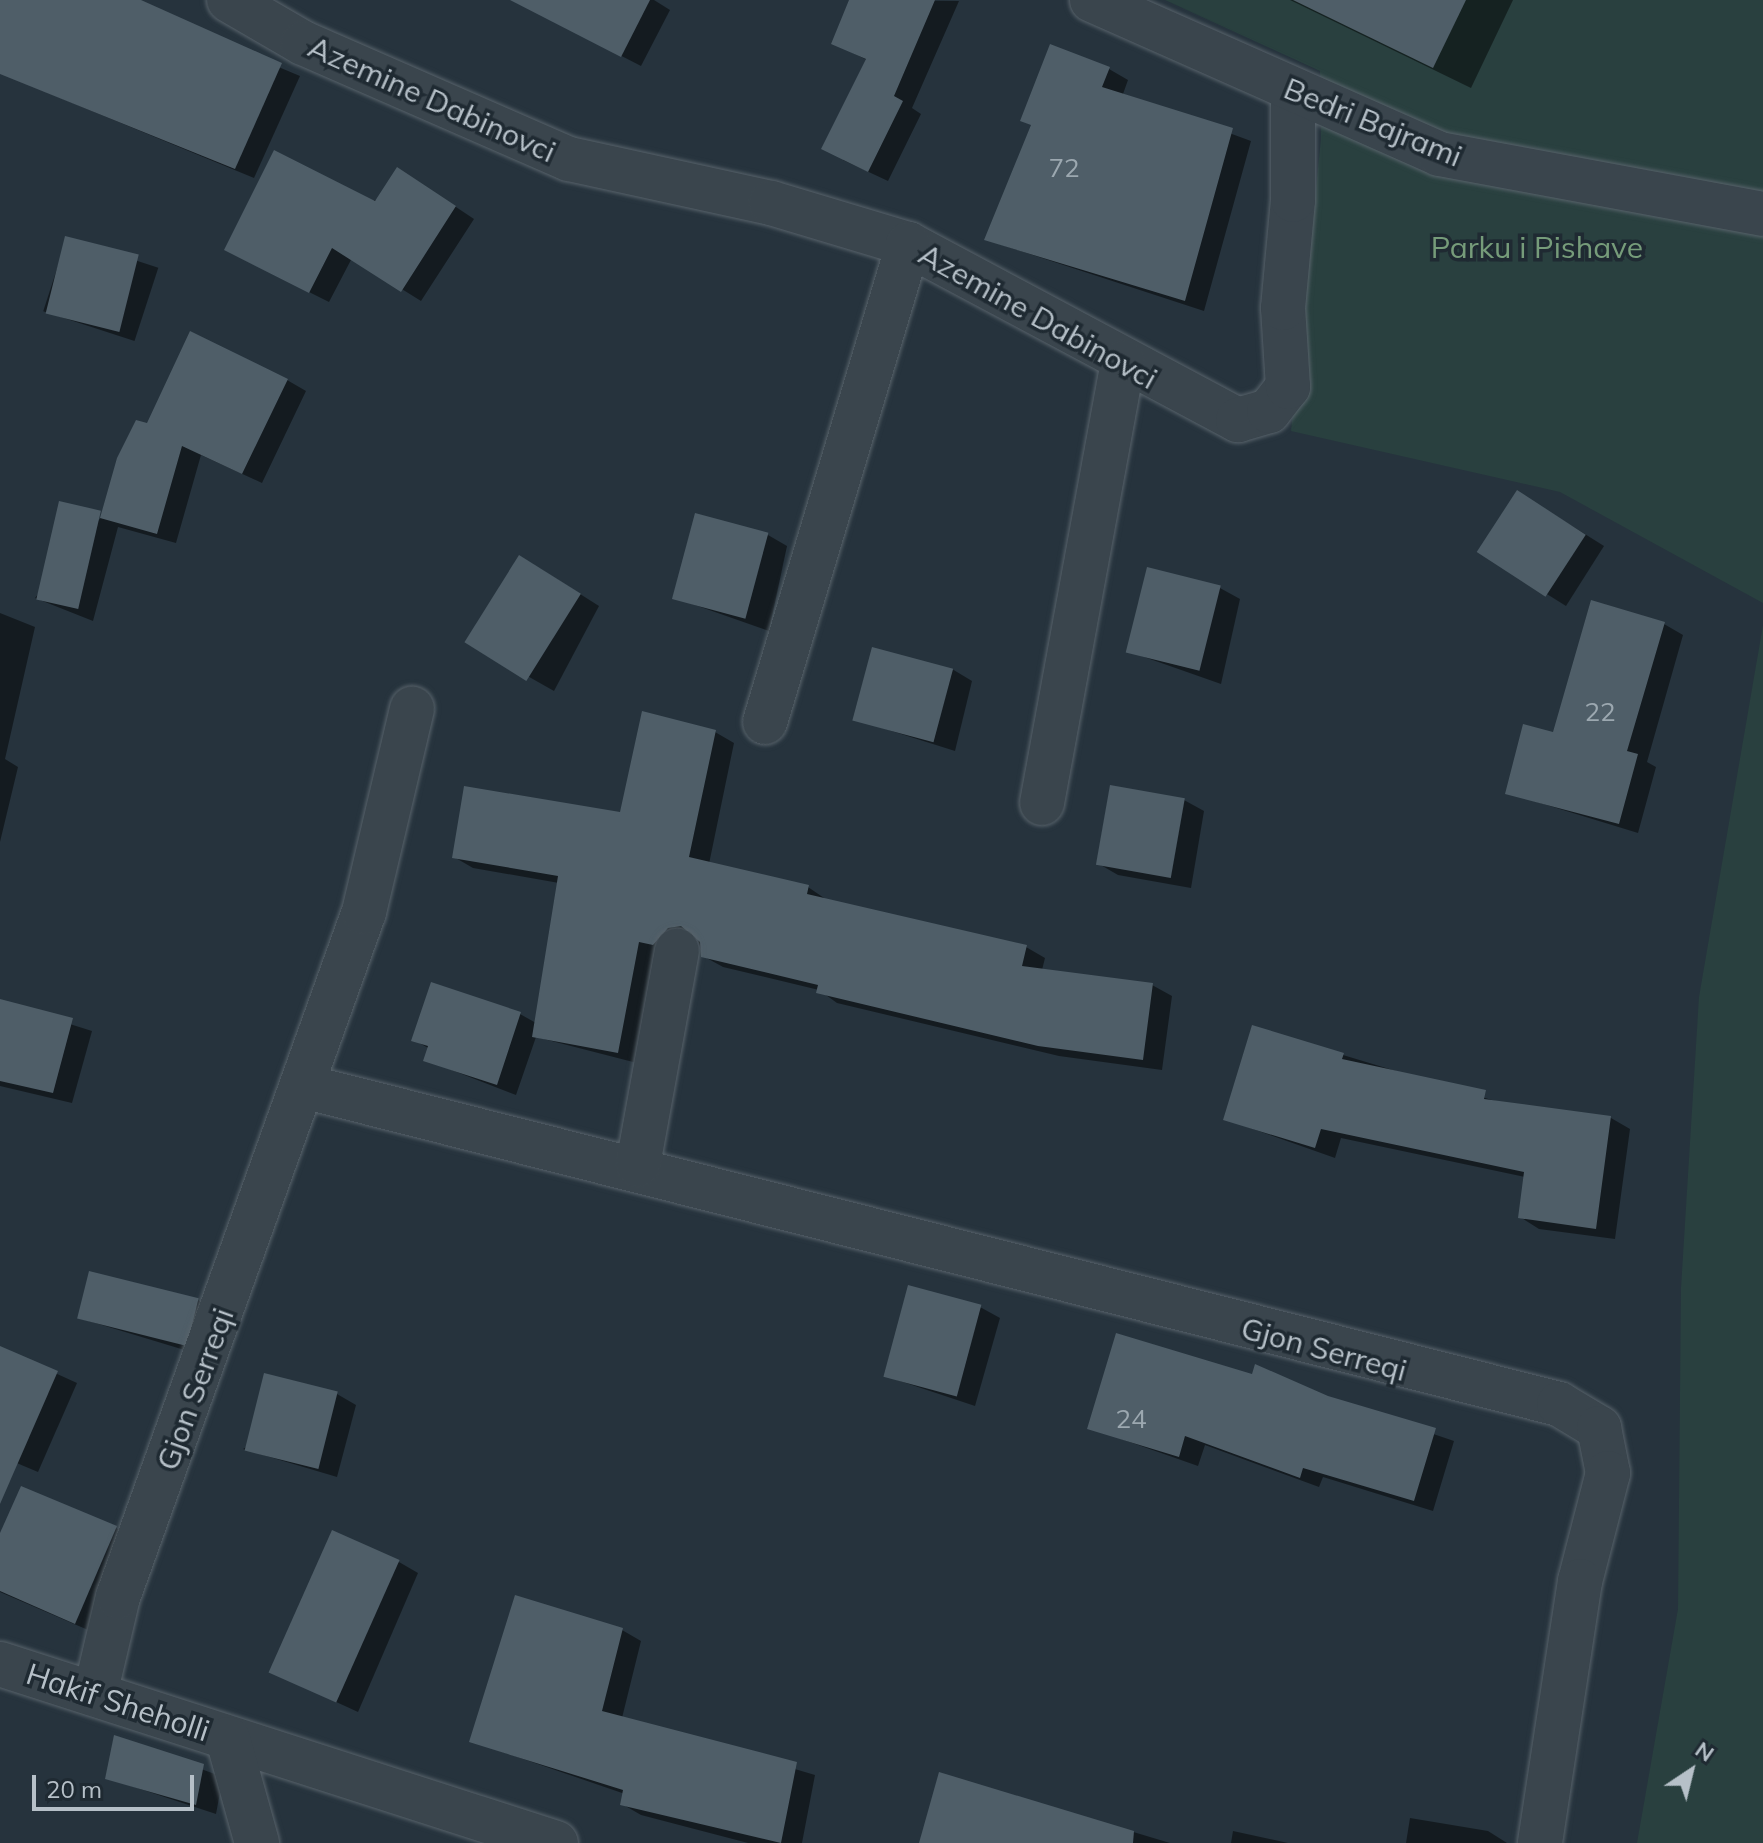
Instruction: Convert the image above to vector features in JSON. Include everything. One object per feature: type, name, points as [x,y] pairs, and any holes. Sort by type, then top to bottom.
[{"type":"street","name":"Azemine Dabinovci","points":[[229,0],[303,43],[569,159],[771,203],[908,244],[1067,325],[1123,362],[1238,420],[1269,411],[1288,387],[1283,308],[1293,200],[1293,91]]},
{"type":"street","name":"Bedri Bajrami","points":[[1092,0],[1439,154],[1763,214]]},
{"type":"street","points":[[765,722],[908,244]]},
{"type":"street","points":[[1042,803],[1123,362]]},
{"type":"street","name":"Gjon Serreqi","points":[[95,1694],[118,1597],[307,1087],[364,912],[412,709]]},
{"type":"street","points":[[638,1165],[677,951]]},
{"type":"street","name":"Gjon Serreqi","points":[[307,1087],[638,1165],[1433,1378],[1559,1404],[1599,1428],[1608,1473],[1580,1581],[1540,1843]]},
{"type":"street","name":"Hakif Sheholli","points":[[0,1664],[556,1843]]},
{"type":"street","points":[[228,1739],[257,1843]]},
{"type":"green space","name":"Parku i Pishave","points":[[1165,0],[1763,0],[1763,603],[1560,492],[1291,431],[1321,139],[1320,71]]},
{"type":"green space","points":[[1763,625],[1763,1843],[1637,1843],[1678,1609],[1681,1288],[1699,997]]},
{"type":"building","points":[[0,0],[141,0],[282,63],[235,169],[0,74]]},
{"type":"building","points":[[510,0],[650,0],[621,57]]},
{"type":"building","points":[[849,0],[935,0],[894,96],[903,101],[868,172],[821,149],[866,59],[831,44]]},
{"type":"building","points":[[1293,0],[1466,0],[1433,68]]},
{"type":"building","points":[[1050,44],[1110,67],[1102,87],[1233,128],[1185,301],[984,240],[1031,125],[1020,121]]},
{"type":"building","points":[[274,150],[375,201],[397,167],[456,206],[401,292],[332,248],[309,293],[224,250]]},
{"type":"building","points":[[65,236],[139,254],[119,332],[46,314]]},
{"type":"building","points":[[190,331],[288,379],[242,474],[182,446],[157,534],[100,518],[117,458],[136,420],[147,423]]},
{"type":"building","points":[[1517,490],[1586,535],[1545,597],[1477,552]]},
{"type":"building","points":[[59,501],[101,511],[78,609],[36,599]]},
{"type":"building","points":[[695,513],[768,533],[745,619],[672,599]]},
{"type":"building","points":[[519,555],[581,594],[526,681],[464,642]]},
{"type":"building","points":[[1147,567],[1221,585],[1199,671],[1126,652]]},
{"type":"building","points":[[1591,600],[1665,622],[1627,751],[1638,754],[1619,824],[1505,794],[1523,724],[1553,732]]},
{"type":"building","points":[[872,647],[953,669],[933,742],[852,720]]},
{"type":"building","points":[[642,711],[716,730],[689,857],[809,885],[807,894],[1027,945],[1022,966],[1153,983],[1143,1060],[1038,1046],[816,993],[818,985],[701,957],[700,942],[681,926],[668,928],[653,945],[639,942],[618,1053],[532,1037],[558,876],[452,858],[464,786],[620,812]]},
{"type":"building","points":[[1110,785],[1185,798],[1171,878],[1096,865]]},
{"type":"building","points":[[431,982],[521,1012],[497,1085],[423,1061],[428,1046],[411,1041]]},
{"type":"building","points":[[0,999],[73,1018],[53,1093],[0,1081]]},
{"type":"building","points":[[1252,1025],[1344,1053],[1342,1059],[1486,1090],[1484,1099],[1611,1116],[1596,1229],[1518,1218],[1524,1172],[1321,1129],[1315,1148],[1223,1120]]},
{"type":"building","points":[[89,1271],[199,1298],[187,1346],[77,1319]]},
{"type":"building","points":[[908,1285],[981,1305],[957,1396],[883,1377]]},
{"type":"building","points":[[1116,1333],[1252,1374],[1255,1364],[1328,1396],[1436,1428],[1414,1501],[1303,1468],[1300,1478],[1185,1436],[1179,1457],[1087,1429]]},
{"type":"building","points":[[0,1346],[58,1371],[0,1504]]},
{"type":"building","points":[[264,1373],[338,1391],[318,1469],[245,1451]]},
{"type":"building","points":[[21,1486],[117,1526],[75,1624],[0,1591],[0,1533]]},
{"type":"building","points":[[332,1530],[400,1560],[336,1703],[269,1673]]},
{"type":"building","points":[[515,1595],[623,1628],[602,1711],[797,1762],[781,1843],[620,1805],[623,1790],[469,1742]]},
{"type":"building","points":[[114,1735],[204,1764],[196,1805],[105,1779]]},
{"type":"building","points":[[939,1772],[1134,1831],[1133,1843],[919,1843]]}]
